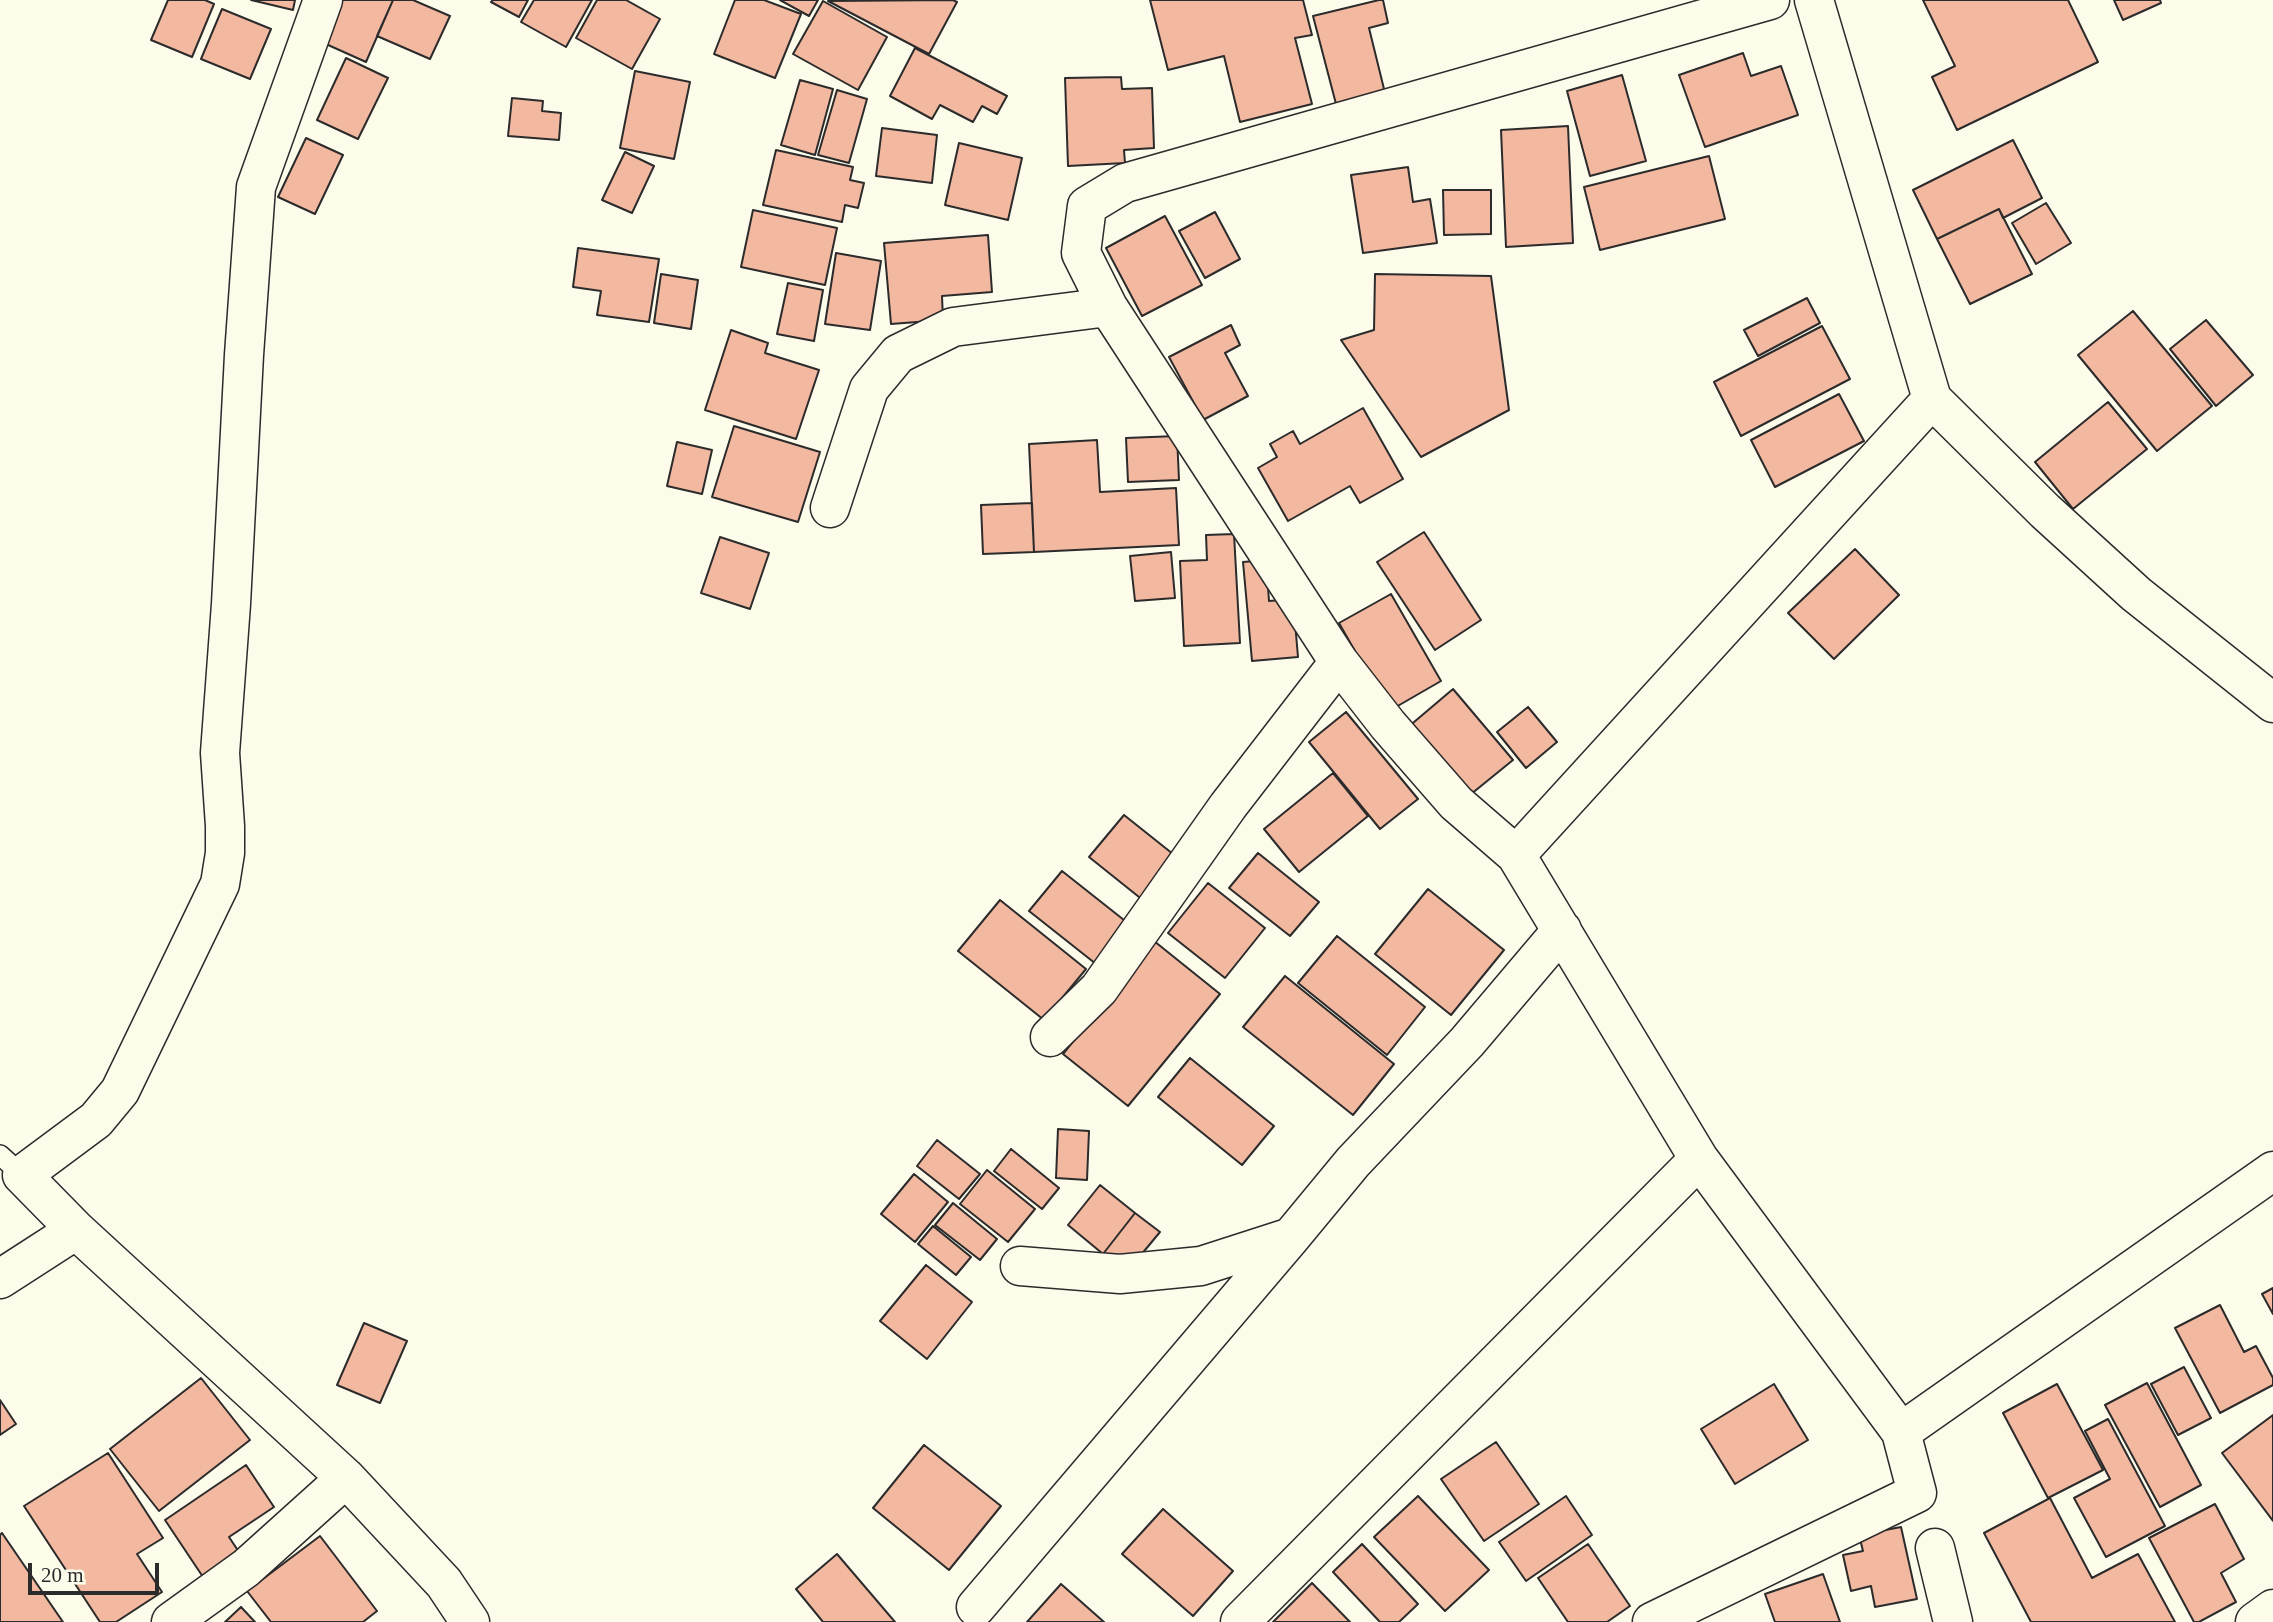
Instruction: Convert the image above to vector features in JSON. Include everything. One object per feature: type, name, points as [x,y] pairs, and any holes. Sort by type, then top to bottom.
[{"type":"street","points":[[323,0],[307,51],[256,187],[220,753],[225,826],[225,853],[220,884],[120,1091],[96,1120],[11,1165],[76,1230],[346,1478],[444,1583],[470,1622]]},
{"type":"street","points":[[1652,1622],[1917,1493],[1901,1432],[1699,1159],[1516,855],[1456,803],[1388,725],[1339,662],[1108,307],[1081,253],[1087,206],[1125,183],[1770,0]]},
{"type":"street","points":[[1814,0],[1932,399],[2045,511],[2136,594],[2273,703]]},
{"type":"street","points":[[830,508],[869,388],[898,354],[953,327],[1108,307]]},
{"type":"street","points":[[1516,855],[1932,399]]},
{"type":"street","points":[[1050,1037],[1099,989],[1228,806],[1339,662]]},
{"type":"street","points":[[976,1607],[1353,1162],[1467,1042],[1562,930]]},
{"type":"street","points":[[1240,1622],[1699,1159]]},
{"type":"street","points":[[1901,1432],[2273,1171]]},
{"type":"street","points":[[0,1279],[76,1230]]},
{"type":"street","points":[[1020,1266],[1120,1274],[1200,1266],[1291,1237]]},
{"type":"street","points":[[172,1622],[246,1568],[346,1478]]},
{"type":"street","points":[[1935,1548],[1953,1622]]},
{"type":"street","points":[[2255,1622],[2273,1609]]},
{"type":"building","points":[[168,0],[205,0],[214,4],[192,57],[151,40]]},
{"type":"building","points":[[251,0],[295,0],[293,10]]},
{"type":"building","points":[[334,0],[393,0],[366,62],[317,40]]},
{"type":"building","points":[[393,0],[413,0],[450,16],[430,59],[377,36]]},
{"type":"building","points":[[528,0],[519,17],[491,2]]},
{"type":"building","points":[[534,0],[592,0],[566,47],[521,22]]},
{"type":"building","points":[[597,0],[626,0],[660,19],[632,69],[576,38]]},
{"type":"building","points":[[735,0],[764,0],[801,14],[775,78],[714,54]]},
{"type":"building","points":[[780,0],[818,0],[809,16]]},
{"type":"building","points":[[1150,0],[1303,0],[1312,35],[1295,38],[1312,104],[1240,122],[1224,56],[1168,70]]},
{"type":"building","points":[[1383,0],[1388,23],[1369,28],[1385,93],[1336,104],[1313,16]]},
{"type":"building","points":[[1923,0],[2068,0],[2098,62],[1957,130],[1932,77],[1955,66]]},
{"type":"building","points":[[2114,0],[2160,0],[2161,3],[2123,20]]},
{"type":"building","points":[[823,1],[887,37],[858,90],[793,54]]},
{"type":"building","points":[[828,1],[957,2],[929,54]]},
{"type":"building","points":[[222,9],[271,29],[250,79],[201,59]]},
{"type":"building","points":[[915,48],[1007,96],[997,114],[982,106],[973,122],[940,105],[932,119],[890,96]]},
{"type":"building","points":[[1743,53],[1751,76],[1781,66],[1798,115],[1705,147],[1679,75]]},
{"type":"building","points":[[346,58],[388,78],[358,139],[317,120]]},
{"type":"building","points":[[635,71],[690,82],[674,159],[620,148]]},
{"type":"building","points":[[1622,75],[1646,161],[1590,176],[1567,91]]},
{"type":"building","points":[[1121,77],[1122,89],[1152,88],[1154,148],[1124,150],[1125,163],[1068,166],[1065,78]]},
{"type":"building","points":[[800,80],[833,89],[815,155],[781,145]]},
{"type":"building","points":[[837,90],[867,99],[849,163],[818,155]]},
{"type":"building","points":[[512,98],[543,101],[542,111],[561,113],[559,140],[508,136]]},
{"type":"building","points":[[1568,126],[1573,243],[1506,247],[1501,130]]},
{"type":"building","points":[[882,128],[937,135],[932,183],[876,176]]},
{"type":"building","points":[[306,138],[343,155],[315,214],[278,197]]},
{"type":"building","points":[[2013,140],[2042,198],[2003,218],[1999,209],[1937,239],[1913,190]]},
{"type":"building","points":[[959,143],[1022,158],[1008,220],[945,205]]},
{"type":"building","points":[[776,150],[853,167],[850,180],[864,183],[858,208],[845,205],[842,222],[763,205]]},
{"type":"building","points":[[625,152],[654,166],[632,213],[602,200]]},
{"type":"building","points":[[1709,156],[1725,219],[1600,250],[1584,187]]},
{"type":"building","points":[[1408,167],[1413,202],[1430,199],[1437,243],[1363,253],[1351,175]]},
{"type":"building","points":[[1443,190],[1491,190],[1491,234],[1444,235]]},
{"type":"building","points":[[2046,203],[2071,243],[2036,264],[2012,223]]},
{"type":"building","points":[[1999,209],[2032,274],[1970,304],[1937,239]]},
{"type":"building","points":[[753,210],[837,228],[825,285],[741,267]]},
{"type":"building","points":[[1215,212],[1240,259],[1205,278],[1179,231]]},
{"type":"building","points":[[1165,216],[1202,285],[1142,316],[1106,248]]},
{"type":"building","points":[[988,235],[992,292],[942,296],[943,320],[891,324],[884,243]]},
{"type":"building","points":[[578,248],[659,259],[649,322],[597,315],[601,291],[573,287]]},
{"type":"building","points":[[836,253],[881,261],[870,330],[825,324]]},
{"type":"building","points":[[661,274],[698,280],[691,329],[654,323]]},
{"type":"building","points":[[1375,274],[1491,276],[1509,410],[1421,457],[1341,340],[1374,330]]},
{"type":"building","points":[[788,283],[823,290],[814,341],[777,334]]},
{"type":"building","points":[[1807,298],[1820,323],[1758,356],[1744,330]]},
{"type":"building","points":[[2133,311],[2212,406],[2157,451],[2078,355]]},
{"type":"building","points":[[2206,320],[2253,375],[2216,406],[2170,349]]},
{"type":"building","points":[[1231,325],[1240,345],[1225,353],[1248,396],[1203,420],[1169,357]]},
{"type":"building","points":[[1822,326],[1850,379],[1741,436],[1714,382]]},
{"type":"building","points":[[731,330],[768,343],[765,353],[819,370],[796,439],[705,410]]},
{"type":"building","points":[[1839,394],[1864,441],[1775,487],[1751,440]]},
{"type":"building","points":[[2108,402],[2147,449],[2073,509],[2035,462]]},
{"type":"building","points":[[1363,408],[1403,479],[1360,503],[1350,486],[1288,521],[1258,468],[1277,457],[1270,444],[1293,431],[1300,444]]},
{"type":"building","points":[[734,426],[820,452],[798,522],[712,497]]},
{"type":"building","points":[[1177,436],[1179,480],[1128,482],[1126,438]]},
{"type":"building","points":[[1097,440],[1100,492],[1176,488],[1179,545],[1034,552],[1029,444]]},
{"type":"building","points":[[677,442],[712,450],[702,494],[667,486]]},
{"type":"building","points":[[1032,503],[1034,552],[983,554],[981,505]]},
{"type":"building","points":[[1424,532],[1481,620],[1435,650],[1377,562]]},
{"type":"building","points":[[1234,534],[1240,643],[1184,646],[1180,561],[1207,560],[1206,535]]},
{"type":"building","points":[[720,537],[769,553],[750,609],[701,593]]},
{"type":"building","points":[[1855,549],[1899,595],[1834,659],[1788,613]]},
{"type":"building","points":[[1171,552],[1175,598],[1135,601],[1130,556]]},
{"type":"building","points":[[1266,560],[1269,601],[1293,599],[1298,657],[1252,661],[1243,562]]},
{"type":"building","points":[[1391,594],[1441,681],[1389,711],[1339,623]]},
{"type":"building","points":[[1453,689],[1513,760],[1465,799],[1407,728]]},
{"type":"building","points":[[1528,707],[1557,742],[1526,768],[1497,732]]},
{"type":"building","points":[[1346,712],[1418,799],[1380,829],[1309,742]]},
{"type":"building","points":[[1333,773],[1368,816],[1299,872],[1264,829]]},
{"type":"building","points":[[1124,815],[1178,858],[1144,901],[1089,857]]},
{"type":"building","points":[[1258,853],[1319,902],[1290,936],[1229,888]]},
{"type":"building","points":[[1062,871],[1129,924],[1096,964],[1029,911]]},
{"type":"building","points":[[1208,883],[1265,928],[1225,978],[1168,933]]},
{"type":"building","points":[[1428,889],[1504,950],[1451,1015],[1375,954]]},
{"type":"building","points":[[1000,900],[1086,969],[1044,1020],[958,951]]},
{"type":"building","points":[[1337,936],[1425,1007],[1387,1055],[1298,983]]},
{"type":"building","points":[[1154,941],[1220,994],[1128,1106],[1063,1054]]},
{"type":"building","points":[[1285,976],[1394,1064],[1353,1115],[1243,1027]]},
{"type":"building","points":[[1190,1058],[1274,1126],[1242,1165],[1158,1097]]},
{"type":"building","points":[[1058,1129],[1089,1131],[1087,1180],[1056,1178]]},
{"type":"building","points":[[937,1140],[980,1174],[959,1199],[917,1166]]},
{"type":"building","points":[[1011,1149],[1059,1188],[1042,1209],[994,1171]]},
{"type":"building","points":[[987,1170],[1035,1209],[1008,1242],[960,1204]]},
{"type":"building","points":[[914,1174],[948,1202],[915,1242],[881,1214]]},
{"type":"building","points":[[1100,1185],[1135,1213],[1103,1254],[1068,1225]]},
{"type":"building","points":[[953,1203],[997,1239],[980,1260],[935,1225]]},
{"type":"building","points":[[1135,1213],[1160,1232],[1126,1273],[1103,1254]]},
{"type":"building","points":[[933,1226],[971,1257],[956,1275],[918,1244]]},
{"type":"building","points":[[926,1265],[972,1302],[927,1359],[880,1321]]},
{"type":"building","points":[[2273,1288],[2273,1314],[2262,1294]]},
{"type":"building","points":[[2220,1305],[2244,1352],[2256,1346],[2273,1378],[2273,1385],[2220,1413],[2175,1328]]},
{"type":"building","points":[[364,1323],[407,1341],[380,1403],[337,1385]]},
{"type":"building","points":[[2184,1367],[2211,1418],[2178,1435],[2151,1384]]},
{"type":"building","points":[[201,1378],[250,1440],[159,1511],[110,1449]]},
{"type":"building","points":[[2147,1383],[2201,1485],[2160,1507],[2105,1405]]},
{"type":"building","points":[[1774,1384],[1808,1440],[1735,1484],[1701,1429]]},
{"type":"building","points":[[2057,1384],[2103,1470],[2048,1498],[2003,1413]]},
{"type":"building","points":[[0,1400],[16,1424],[0,1435]]},
{"type":"building","points":[[2273,1415],[2273,1521],[2222,1453]]},
{"type":"building","points":[[2108,1419],[2165,1526],[2106,1557],[2074,1498],[2110,1479],[2085,1431]]},
{"type":"building","points":[[1496,1442],[1539,1504],[1484,1541],[1441,1479]]},
{"type":"building","points":[[924,1445],[1001,1506],[949,1570],[873,1508]]},
{"type":"building","points":[[108,1453],[163,1538],[137,1554],[162,1592],[116,1622],[100,1622],[24,1506]]},
{"type":"building","points":[[246,1465],[274,1507],[229,1537],[241,1555],[205,1580],[165,1520]]},
{"type":"building","points":[[1418,1496],[1489,1570],[1445,1611],[1374,1537]]},
{"type":"building","points":[[1566,1496],[1592,1535],[1526,1581],[1499,1542]]},
{"type":"building","points":[[2050,1498],[2092,1578],[2138,1554],[2175,1622],[2031,1622],[1984,1533]]},
{"type":"building","points":[[2215,1504],[2244,1559],[2221,1573],[2236,1602],[2199,1622],[2194,1622],[2149,1538]]},
{"type":"building","points":[[1163,1509],[1233,1571],[1193,1616],[1122,1554]]},
{"type":"building","points":[[1901,1527],[1917,1599],[1875,1607],[1871,1586],[1851,1591],[1843,1555],[1863,1551],[1859,1535]]},
{"type":"building","points":[[2,1533],[63,1622],[0,1622]]},
{"type":"building","points":[[320,1536],[377,1611],[363,1622],[271,1622],[247,1591]]},
{"type":"building","points":[[1362,1544],[1418,1604],[1399,1622],[1380,1622],[1333,1572]]},
{"type":"building","points":[[1588,1544],[1630,1606],[1607,1622],[1568,1622],[1538,1578]]},
{"type":"building","points":[[837,1554],[895,1622],[823,1622],[796,1589]]},
{"type":"building","points":[[1823,1574],[1840,1622],[1775,1622],[1765,1594]]},
{"type":"building","points":[[1312,1583],[1350,1622],[1273,1622]]},
{"type":"building","points":[[1061,1584],[1104,1622],[1027,1622]]},
{"type":"building","points":[[241,1607],[255,1622],[225,1622]]}]
